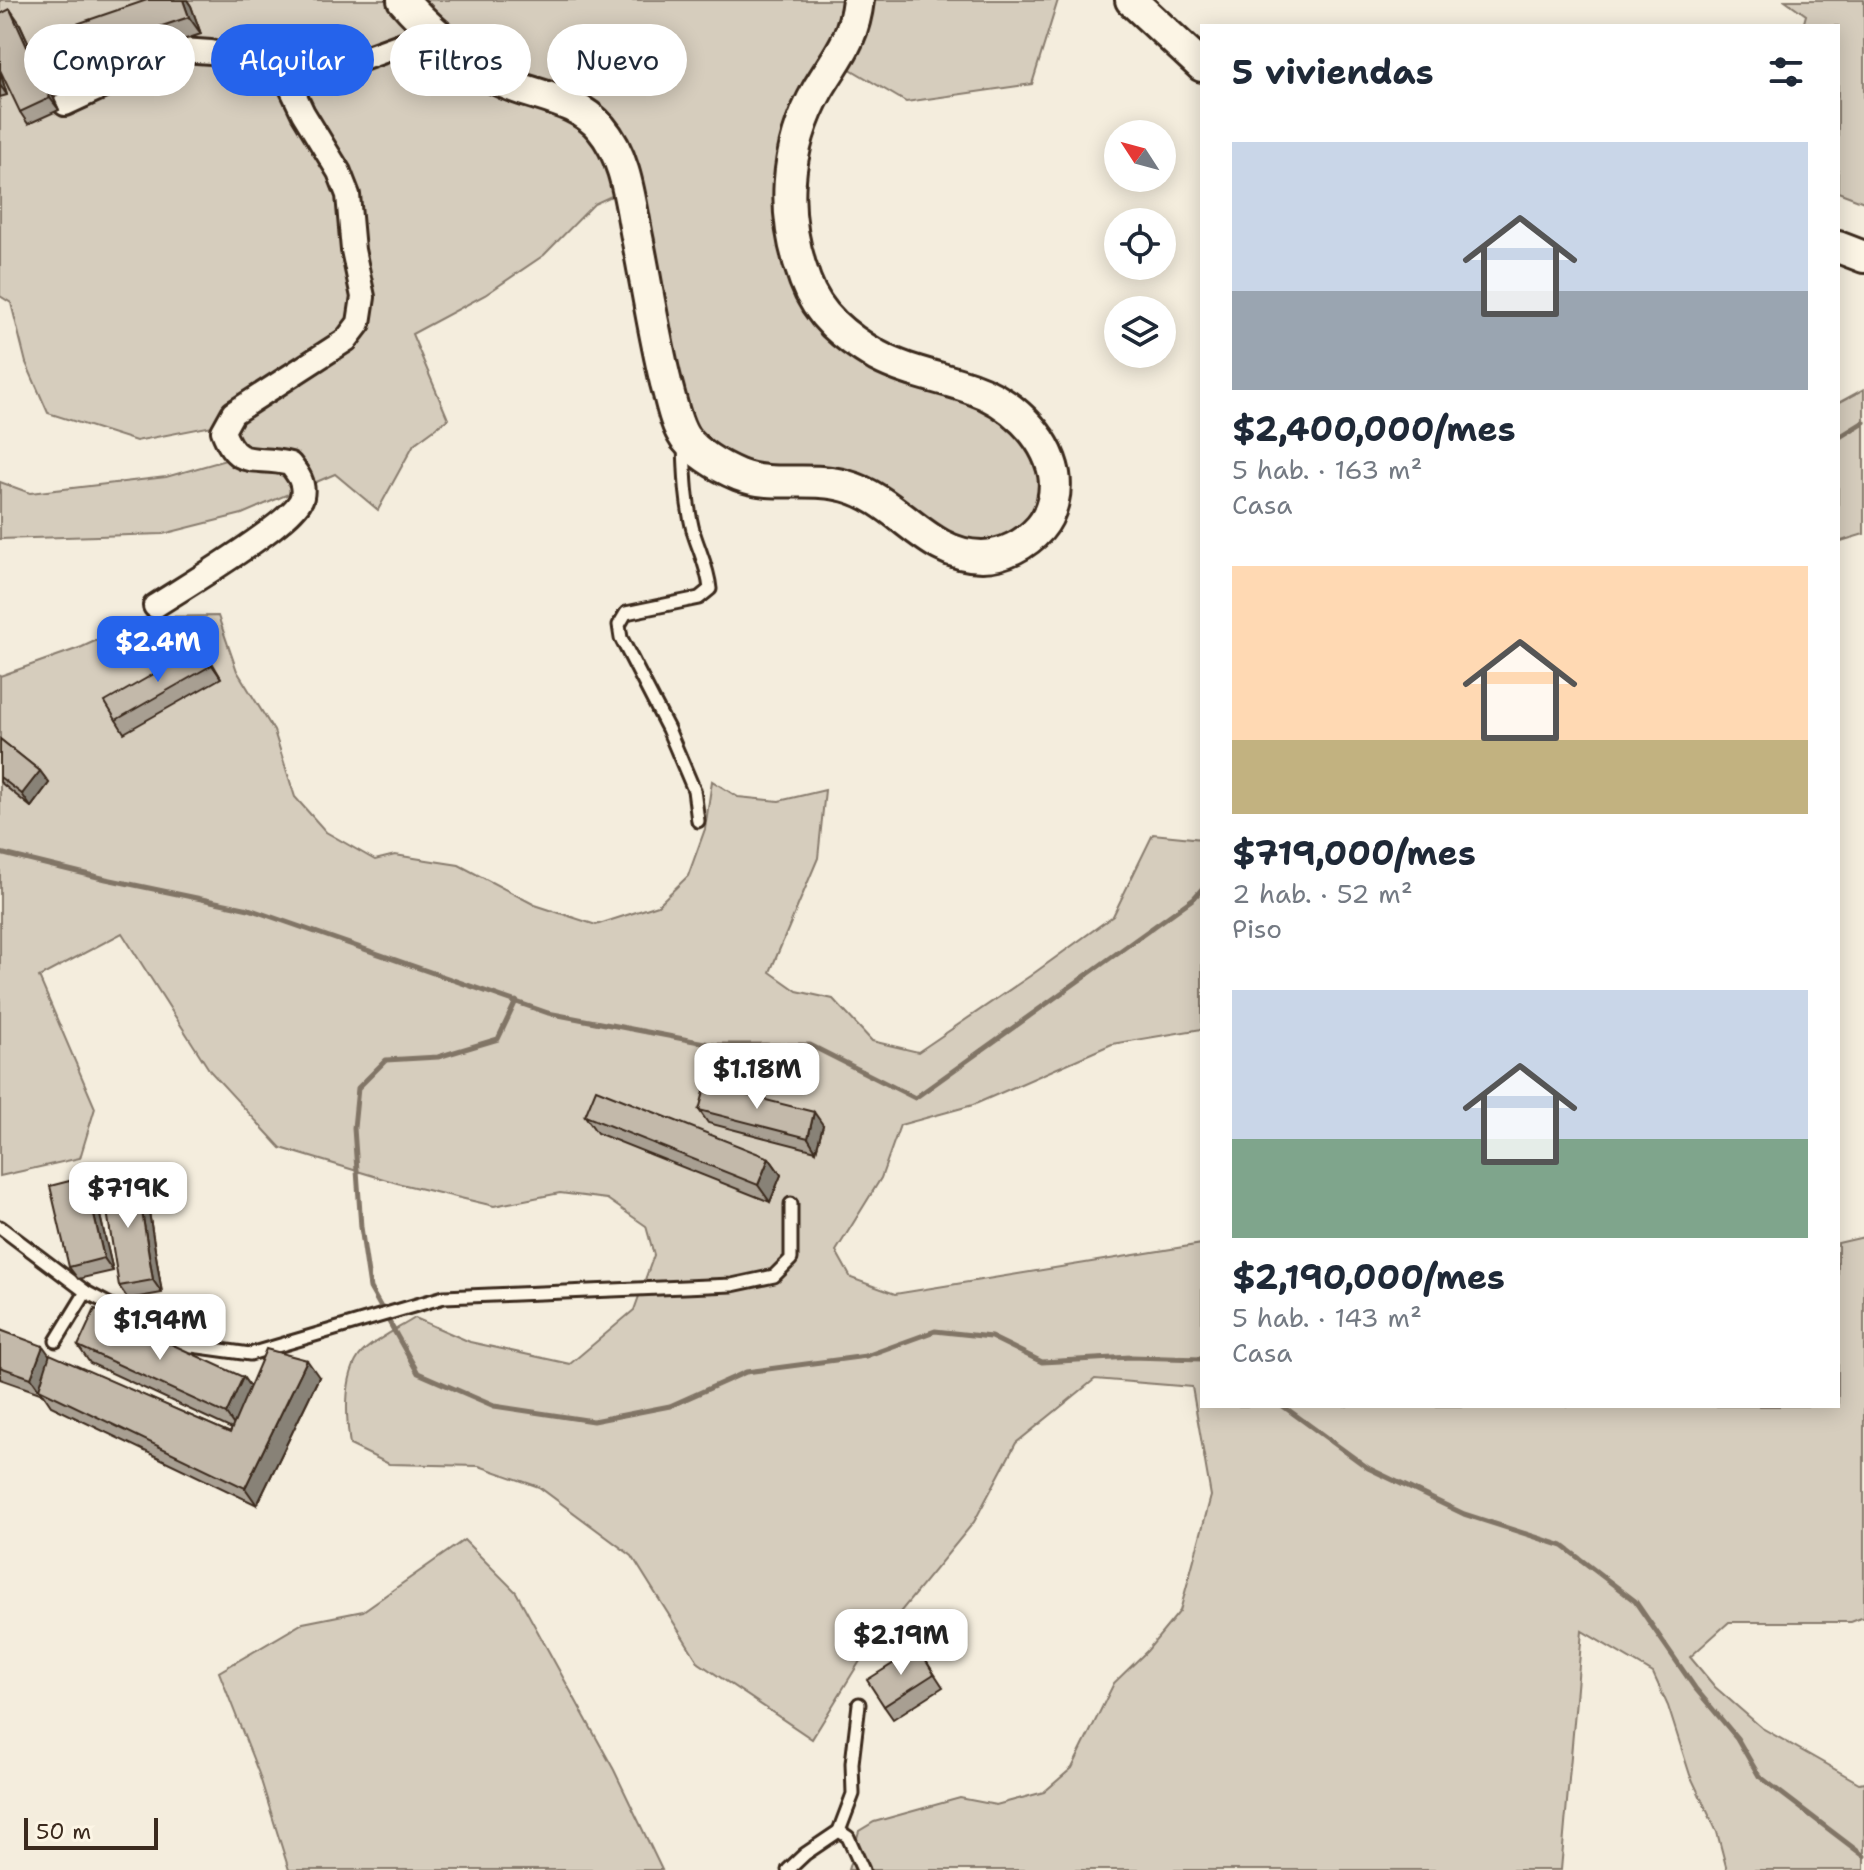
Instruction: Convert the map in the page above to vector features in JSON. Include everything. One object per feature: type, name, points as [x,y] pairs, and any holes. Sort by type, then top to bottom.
[{"type":"street","points":[[403,0],[426,24]]},
{"type":"street","points":[[531,92],[581,111],[600,127],[616,150],[629,192],[663,370],[684,436],[706,457],[744,477],[763,481],[821,481],[873,495],[934,543],[954,553],[990,556],[1008,551],[1027,541],[1043,525],[1053,504],[1056,484],[1041,441],[1008,408],[975,389],[881,358],[846,336],[820,313],[805,281],[794,242],[789,167],[799,124],[855,27],[858,0]]},
{"type":"street","points":[[1131,0],[1200,64]]},
{"type":"street","points":[[65,104],[182,50],[211,52]]},
{"type":"street","points":[[155,606],[285,520],[302,500],[302,479],[290,464],[279,460],[241,458],[228,446],[223,431],[233,413],[346,340],[359,323],[363,297],[353,250],[348,195],[339,172],[295,96]]},
{"type":"street","points":[[1840,248],[1864,257]]},
{"type":"lane","points":[[684,436],[685,489],[694,535],[708,569],[710,589],[699,598],[626,613],[619,625],[621,638],[649,688],[694,790],[698,821]]},
{"type":"lane","points":[[0,1227],[86,1292],[185,1345],[250,1354],[444,1297],[732,1285],[774,1276],[791,1259],[791,1204]]},
{"type":"lane","points":[[56,1341],[86,1292]]},
{"type":"lane","points":[[788,1870],[839,1831],[853,1794],[852,1763],[859,1704]]},
{"type":"lane","points":[[839,1831],[848,1837],[863,1870]]},
{"type":"shaded area","points":[[0,0],[1058,0],[1032,84],[906,102],[835,60],[790,163],[821,309],[1042,437],[1044,521],[969,552],[896,506],[765,476],[685,431],[629,188],[594,204],[544,255],[485,295],[412,334],[448,419],[414,444],[378,510],[335,474],[242,514],[163,534],[0,539],[0,482],[30,493],[166,477],[233,458],[212,426],[136,441],[48,413],[26,363],[11,303],[0,296]]},
{"type":"shaded area","points":[[1785,0],[1864,0],[1864,202],[1840,193],[1840,24],[1804,24],[1806,15]]},
{"type":"shaded area","points":[[1864,389],[1864,534],[1840,541],[1840,402]]},
{"type":"shaded area","points":[[218,616],[237,671],[274,731],[295,797],[326,832],[375,860],[395,855],[459,865],[535,905],[596,925],[658,905],[688,876],[705,829],[712,781],[738,797],[779,801],[825,790],[818,858],[770,972],[797,991],[833,999],[872,1041],[918,1052],[1113,916],[1153,834],[1200,839],[1200,1029],[1112,1044],[973,1105],[900,1125],[881,1178],[836,1251],[851,1278],[895,1294],[1200,1244],[1200,1408],[1840,1408],[1840,1243],[1864,1237],[1864,1617],[1851,1622],[1729,1622],[1690,1657],[1715,1687],[1762,1728],[1859,1783],[1864,1782],[1864,1870],[1727,1870],[1717,1832],[1690,1775],[1668,1706],[1653,1673],[1582,1631],[1561,1870],[848,1870],[859,1831],[874,1822],[960,1798],[996,1805],[1044,1792],[1072,1768],[1114,1683],[1147,1651],[1180,1611],[1211,1496],[1192,1387],[1095,1379],[1016,1443],[974,1522],[860,1661],[812,1739],[699,1663],[632,1556],[539,1487],[479,1466],[389,1464],[350,1445],[347,1421],[349,1381],[358,1357],[415,1318],[470,1342],[570,1364],[634,1310],[654,1255],[646,1226],[607,1199],[560,1193],[494,1206],[397,1183],[281,1148],[210,1071],[122,933],[39,977],[95,1108],[80,1158],[0,1176],[0,676],[82,647],[147,617]]},
{"type":"shaded area","points":[[464,1540],[516,1592],[614,1770],[662,1870],[289,1870],[259,1774],[219,1672],[303,1623],[363,1611]]},
{"type":"building","points":[[147,0],[183,0],[189,17],[168,24],[77,24]]},
{"type":"building","points":[[10,9],[24,40],[24,96],[50,98],[20,112],[0,70],[0,14]]},
{"type":"building","points":[[201,647],[212,665],[116,720],[105,702]]},
{"type":"building","points":[[0,739],[40,771],[22,794],[0,777]]},
{"type":"building","points":[[706,1085],[814,1112],[808,1138],[699,1110]]},
{"type":"building","points":[[596,1089],[769,1158],[758,1185],[585,1116]]},
{"type":"building","points":[[136,1174],[153,1280],[119,1286],[102,1180]]},
{"type":"building","points":[[85,1177],[104,1258],[69,1267],[50,1186]]},
{"type":"building","points":[[95,1309],[243,1377],[226,1414],[78,1346]]},
{"type":"building","points":[[0,1330],[43,1346],[31,1378],[0,1367]]},
{"type":"building","points":[[266,1349],[307,1360],[245,1488],[39,1389],[50,1354],[230,1433]]},
{"type":"building","points":[[918,1648],[934,1674],[884,1706],[867,1680]]},
{"type":"waterway","points":[[1840,437],[1864,422]]},
{"type":"waterway","points":[[0,853],[249,909],[548,1013],[715,1045],[810,1045],[915,1098],[1200,891]]},
{"type":"waterway","points":[[516,1001],[498,1039],[438,1057],[386,1060],[358,1088],[354,1128],[361,1227],[370,1288],[418,1373],[494,1406],[593,1421],[670,1406],[746,1372],[866,1356],[935,1331],[991,1337],[1042,1362],[1131,1357],[1200,1359]]},
{"type":"waterway","points":[[1286,1408],[1368,1468],[1464,1514],[1563,1546],[1635,1601],[1695,1688],[1737,1738],[1759,1776],[1864,1856]]}]
